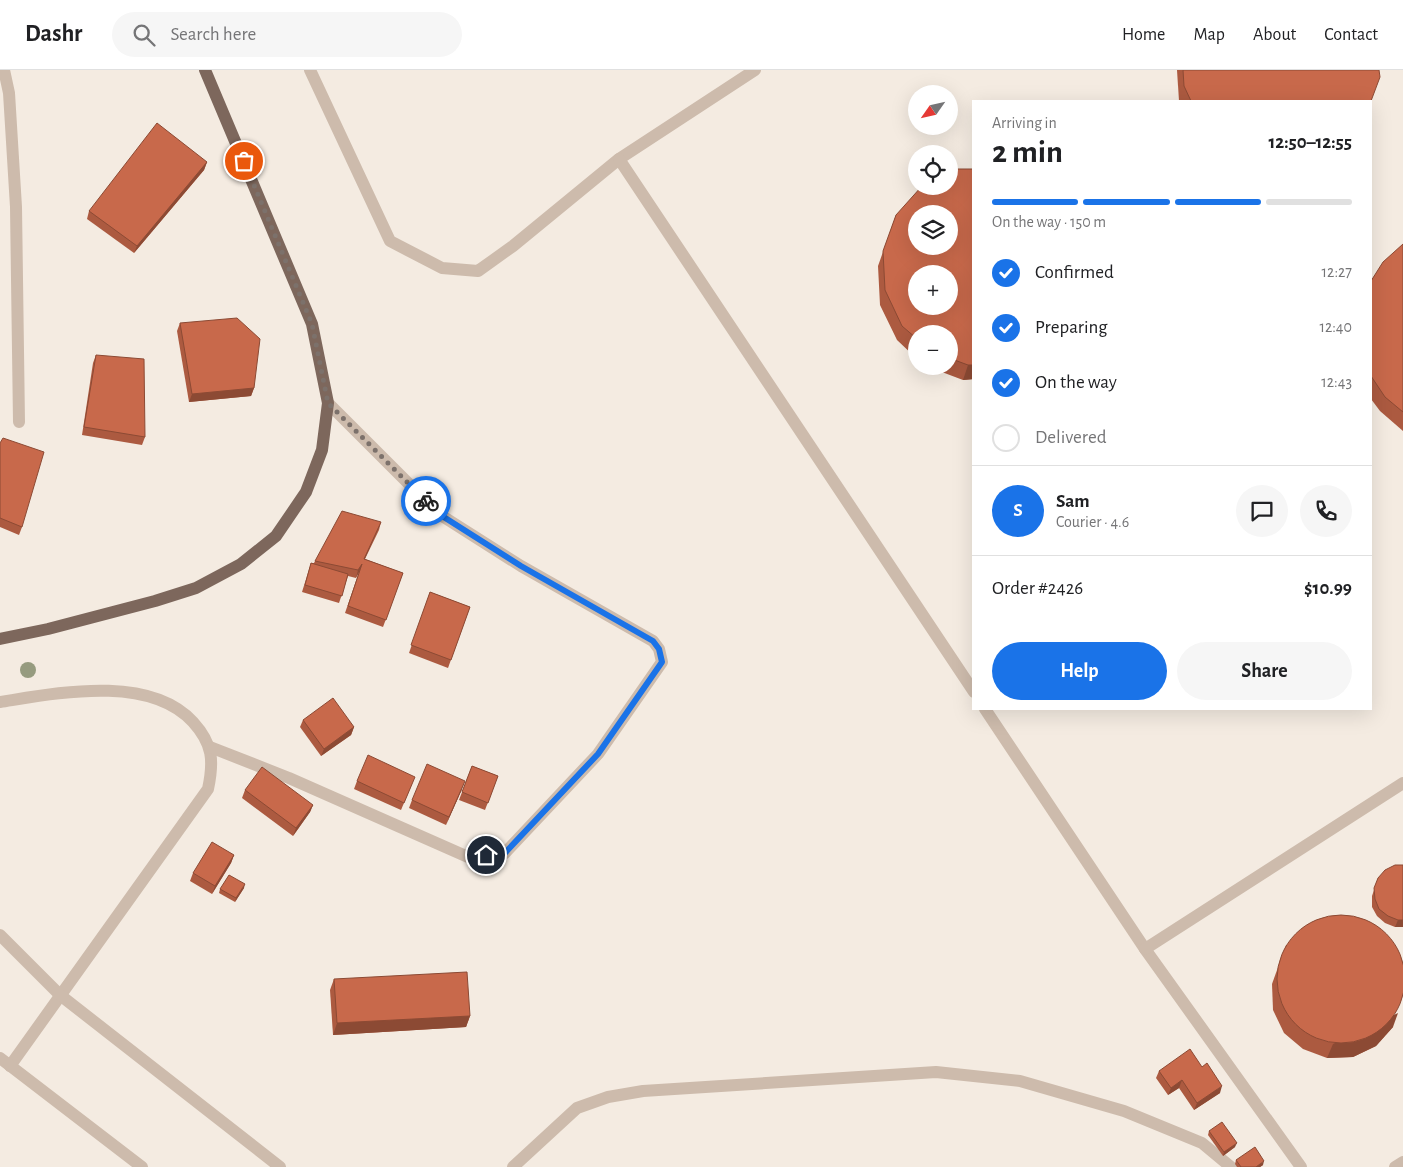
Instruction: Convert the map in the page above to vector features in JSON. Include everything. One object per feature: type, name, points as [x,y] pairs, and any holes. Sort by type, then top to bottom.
[{"type":"main road","points":[[0,639],[48,629],[156,601],[196,588],[241,564],[276,536],[306,492],[322,450],[328,403],[312,324],[206,70]]},
{"type":"street","points":[[4,70],[10,93],[16,208],[19,422]]},
{"type":"street","points":[[310,70],[390,240],[442,268],[478,271],[513,246],[619,159],[755,70]]},
{"type":"street","points":[[619,159],[972,689]]},
{"type":"street","points":[[210,747],[289,778],[468,857],[504,854],[598,754],[662,662],[659,649],[653,641],[521,566],[439,514],[328,403]]},
{"type":"street","points":[[0,702],[73,691],[123,692],[162,700],[184,713],[199,729],[210,747],[213,768],[208,789],[60,995],[5,1062],[142,1167]]},
{"type":"street","points":[[986,710],[1145,949],[1301,1167]]},
{"type":"street","points":[[1145,949],[1403,783]]},
{"type":"street","points":[[0,935],[60,995],[280,1167]]},
{"type":"street","points":[[513,1167],[577,1108],[608,1097],[643,1091],[936,1072],[1020,1081],[1124,1111],[1202,1143],[1231,1167]]},
{"type":"street","points":[[1395,1167],[1403,1162]]},
{"type":"building","points":[[1183,70],[1379,70],[1380,77],[1371,100],[1191,100],[1184,86]]},
{"type":"building","points":[[157,123],[207,162],[137,246],[89,211]]},
{"type":"building","points":[[958,169],[972,169],[972,365],[958,361],[958,325],[908,325],[908,331],[902,326],[885,290],[883,251],[896,215],[914,195],[958,195]]},
{"type":"building","points":[[1403,244],[1403,412],[1385,397],[1372,378],[1372,279],[1383,262]]},
{"type":"building","points":[[237,318],[260,339],[254,388],[192,394],[180,323]]},
{"type":"building","points":[[96,355],[144,359],[145,437],[84,427]]},
{"type":"building","points":[[3,438],[44,452],[22,527],[0,518],[0,443]]},
{"type":"building","points":[[342,511],[381,522],[364,559],[403,573],[386,620],[348,606],[362,564],[358,570],[315,561]]},
{"type":"building","points":[[311,563],[348,574],[342,596],[305,585]]},
{"type":"building","points":[[430,592],[470,607],[451,660],[411,645]]},
{"type":"building","points":[[333,698],[354,727],[324,749],[303,720]]},
{"type":"building","points":[[368,755],[415,777],[404,803],[357,781]]},
{"type":"building","points":[[427,764],[465,781],[449,817],[412,800]]},
{"type":"building","points":[[472,766],[498,776],[488,803],[462,792]]},
{"type":"building","points":[[262,767],[313,805],[296,828],[245,790]]},
{"type":"building","points":[[212,842],[234,855],[215,886],[193,873]]},
{"type":"building","points":[[1395,865],[1403,865],[1403,920],[1388,916],[1379,909],[1375,899],[1374,888],[1378,878],[1385,870]]},
{"type":"building","points":[[229,875],[245,884],[236,898],[220,889]]},
{"type":"building","points":[[1341,915],[1354,916],[1366,920],[1386,934],[1400,954],[1404,966],[1404,992],[1400,1004],[1386,1024],[1366,1038],[1354,1042],[1341,1043],[1328,1042],[1316,1038],[1296,1024],[1282,1004],[1278,992],[1277,979],[1278,966],[1282,954],[1296,934],[1316,920],[1328,916]]},
{"type":"building","points":[[467,972],[470,1016],[337,1023],[334,979]]},
{"type":"building","points":[[1190,1049],[1202,1067],[1207,1063],[1222,1086],[1197,1103],[1182,1080],[1171,1088],[1159,1071]]},
{"type":"building","points":[[1222,1122],[1237,1143],[1224,1152],[1209,1131]]},
{"type":"building","points":[[1255,1147],[1264,1161],[1256,1167],[1241,1167],[1236,1160]]},
{"type":"way so far","points":[[244,161],[312,324],[328,403],[426,501]]},
{"type":"route","points":[[426,501],[439,514],[521,566],[653,641],[659,649],[662,662],[598,754],[504,854],[486,855]]}]
